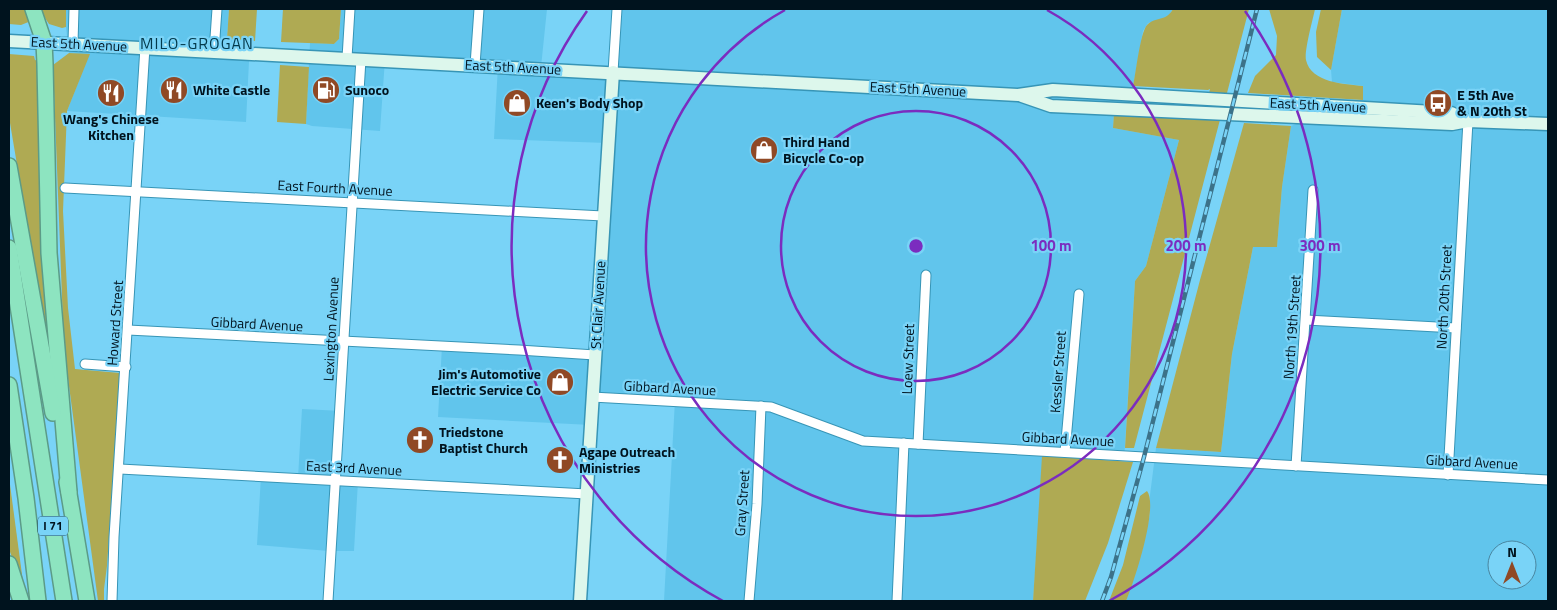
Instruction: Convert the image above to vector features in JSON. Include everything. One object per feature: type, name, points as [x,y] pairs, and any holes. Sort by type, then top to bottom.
[{"type":"highway","points":[[33,9],[44,42],[49,253],[69,492]]},
{"type":"highway","points":[[9,166],[69,492],[87,601]]},
{"type":"highway","name":"I 71","points":[[9,248],[64,601]]},
{"type":"highway","name":"I 71","points":[[9,385],[26,498],[38,601]]},
{"type":"highway","points":[[9,564],[21,601]]},
{"type":"main road","name":"East 5th Avenue","points":[[9,40],[1018,95],[1051,106],[1198,111],[1452,124],[1468,121],[1548,124]]},
{"type":"main road","name":"St Clair Avenue","points":[[580,601],[613,72]]},
{"type":"street","points":[[73,44],[74,9]]},
{"type":"street","points":[[214,52],[217,9]]},
{"type":"street","points":[[346,58],[350,9]]},
{"type":"street","points":[[476,65],[479,9]]},
{"type":"street","name":"St Clair Avenue","points":[[613,72],[617,9]]},
{"type":"street","name":"Howard Street","points":[[112,601],[114,537],[120,469],[145,48]]},
{"type":"street","name":"Lexington Avenue","points":[[328,601],[361,59]]},
{"type":"street","name":"North 20th Street","points":[[1448,475],[1468,121]]},
{"type":"street","name":"East Fourth Avenue","points":[[65,188],[603,216]]},
{"type":"street","name":"North 19th Street","points":[[1296,466],[1313,190]]},
{"type":"street","name":"Loew Street","points":[[918,444],[926,275]]},
{"type":"street","name":"Kessler Street","points":[[1065,452],[1079,294]]},
{"type":"street","points":[[1306,320],[1456,328]]},
{"type":"street","name":"Gibbard Avenue","points":[[128,330],[595,355]]},
{"type":"street","points":[[85,364],[126,367]]},
{"type":"street","name":"Gibbard Avenue","points":[[592,397],[771,407],[862,441],[1548,480]]},
{"type":"street","name":"Gray Street","points":[[749,601],[757,504],[761,406]]},
{"type":"street","points":[[897,601],[904,443]]},
{"type":"street","name":"East 3rd Avenue","points":[[120,469],[587,494]]},
{"type":"shaded area","points":[[9,9],[28,9],[31,21],[21,25],[9,24]]},
{"type":"shaded area","points":[[40,9],[66,9],[66,27],[62,28],[49,24],[45,18],[42,18]]},
{"type":"shaded area","points":[[66,9],[229,9],[227,39],[250,41],[246,122],[67,111],[89,55],[69,53]]},
{"type":"shaded area","points":[[229,9],[257,9],[255,41],[227,39]]},
{"type":"shaded area","points":[[283,9],[341,9],[339,39],[334,44],[281,42]]},
{"type":"shaded area","points":[[341,9],[547,9],[541,67],[610,71],[614,9],[1173,9],[1168,17],[1148,23],[1143,31],[1128,114],[1114,114],[1113,128],[1179,140],[1146,266],[1135,281],[1124,461],[1043,457],[1033,601],[664,601],[675,400],[593,396],[591,425],[438,417],[442,346],[595,356],[607,143],[494,139],[498,65],[385,59],[380,131],[306,124],[310,43],[334,44],[339,39]]},
{"type":"shaded area","points":[[1173,9],[1249,9],[1134,448],[1125,448],[1135,281],[1146,266],[1179,140],[1113,128],[1114,113],[1203,120],[1210,89],[1133,86],[1140,44],[1147,25],[1150,22],[1167,16]]},
{"type":"shaded area","points":[[1269,9],[1315,9],[1306,50],[1306,60],[1309,68],[1321,78],[1330,81],[1363,86],[1363,100],[1248,93],[1255,76],[1276,55],[1277,36]]},
{"type":"shaded area","points":[[1321,9],[1342,9],[1331,70],[1317,57],[1316,32]]},
{"type":"shaded area","points":[[1342,9],[1548,9],[1548,601],[1126,601],[1143,547],[1150,514],[1150,495],[1156,448],[1221,452],[1232,354],[1253,247],[1277,247],[1282,187],[1291,126],[1363,99],[1363,86],[1332,82],[1331,70]]},
{"type":"shaded area","points":[[69,53],[90,54],[67,111],[63,211],[68,308],[75,369],[120,373],[104,601],[98,601],[64,349],[53,65]]},
{"type":"shaded area","points":[[9,54],[34,56],[35,60],[38,61],[41,212],[51,367],[9,117]]},
{"type":"shaded area","points":[[280,65],[309,67],[306,124],[277,122]]},
{"type":"shaded area","points":[[1244,123],[1291,126],[1282,187],[1277,247],[1253,247],[1232,354],[1221,452],[1156,448],[1200,280]]},
{"type":"shaded area","points":[[302,409],[342,411],[338,480],[358,481],[354,551],[329,551],[257,545],[261,476],[298,478]]},
{"type":"shaded area","points":[[1042,456],[1133,462],[1108,543],[1085,601],[1033,601]]},
{"type":"shaded area","points":[[9,477],[23,582],[21,583],[9,549]]},
{"type":"shaded area","points":[[1147,491],[1150,499],[1148,528],[1134,578],[1126,601],[1109,601],[1123,565],[1140,496]]},
{"type":"railway","points":[[1102,601],[1111,577],[1144,457],[1257,9]]},
{"type":"place","name":"White Castle","points":[[174,90]]},
{"type":"place","name":"Sunoco","points":[[326,90]]},
{"type":"place","name":"Wang's Chinese Kitchen","points":[[111,93]]},
{"type":"place","name":"Keen's Body Shop","points":[[517,103]]},
{"type":"place","name":"E 5th Ave & N 20th St","points":[[1438,103]]},
{"type":"place","name":"Third Hand Bicycle Co-op","points":[[764,150]]},
{"type":"place","name":"Jim's Automotive Electric Service Co","points":[[560,382]]},
{"type":"place","name":"Triedstone Baptist Church","points":[[420,440]]},
{"type":"place","name":"Agape Outreach Ministries","points":[[560,460]]},
{"type":"district","name":"MILO-GROGAN","points":[[197,43]]}]
